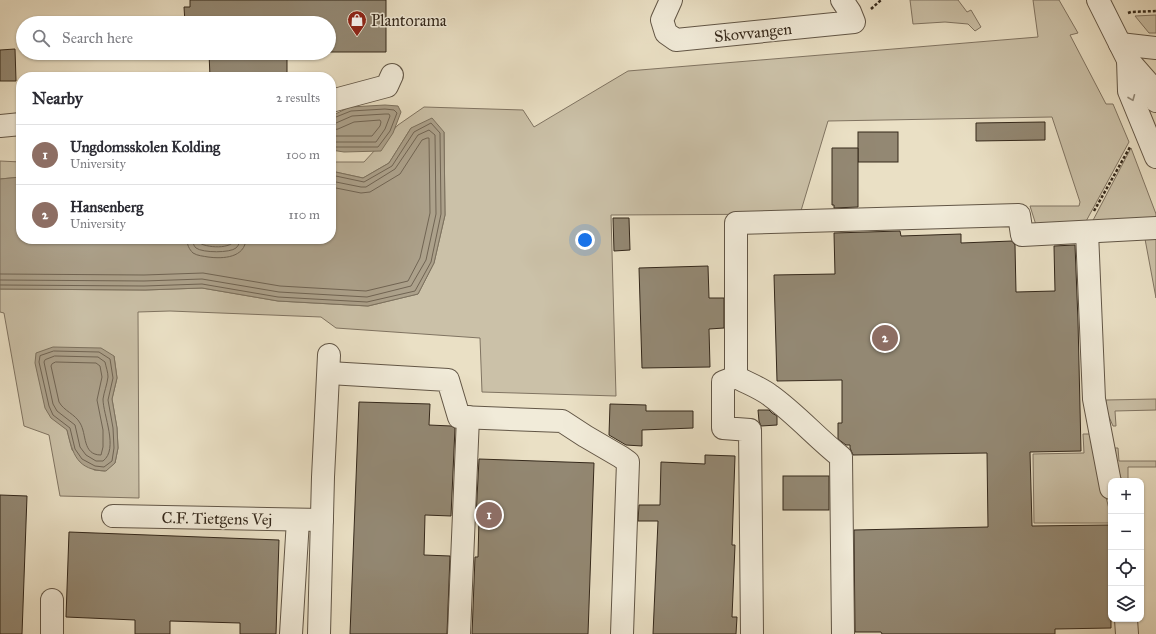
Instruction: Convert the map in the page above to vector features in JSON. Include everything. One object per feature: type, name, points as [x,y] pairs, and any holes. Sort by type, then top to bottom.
[{"type":"street","name":"Skovvangen","points":[[671,0],[662,20],[666,33],[676,40],[854,22],[850,12],[842,0]]},
{"type":"street","points":[[1098,0],[1124,52],[1149,84],[1156,101]]},
{"type":"street","points":[[1124,52],[1156,48]]},
{"type":"street","points":[[1124,52],[1129,91],[1156,157]]},
{"type":"street","points":[[336,100],[387,86],[392,75]]},
{"type":"street","points":[[0,126],[16,124]]},
{"type":"street","points":[[736,377],[736,223],[1019,215],[1022,235],[1156,228]]},
{"type":"street","points":[[1087,232],[1094,399],[1109,478]]},
{"type":"street","points":[[319,634],[322,520],[329,364],[448,380],[460,417],[562,421],[628,462],[622,634]]},
{"type":"street","points":[[752,634],[750,430],[722,428],[723,382],[736,377],[770,395],[798,418],[826,446],[841,458],[843,634]]},
{"type":"street","points":[[459,634],[468,417]]},
{"type":"street","name":"C.F. Tietgens Vej","points":[[113,516],[322,520]]},
{"type":"street","points":[[291,634],[298,520]]},
{"type":"street","points":[[52,600],[52,634]]},
{"type":"street","points":[[1126,622],[1127,634]]},
{"type":"path","points":[[1108,20],[1132,12],[1156,11]]},
{"type":"path","points":[[1087,232],[1087,226],[1092,215],[1127,151],[1144,128]]},
{"type":"shaded area","points":[[910,0],[958,0],[967,12],[971,10],[981,27],[975,31],[968,24],[945,22],[913,24]]},
{"type":"shaded area","points":[[1033,0],[1059,0],[1078,33],[1070,35],[1106,104],[1113,104],[1129,142],[1084,225],[1036,225],[1030,206],[1079,206],[1080,202],[1052,117],[828,121],[800,214],[611,215],[616,396],[482,392],[480,338],[336,328],[321,317],[170,311],[138,312],[139,498],[60,496],[49,435],[24,426],[4,313],[0,312],[0,289],[145,290],[202,288],[278,301],[368,306],[418,294],[434,263],[445,215],[444,132],[411,128],[389,163],[363,178],[336,172],[336,162],[364,162],[398,125],[424,107],[523,110],[534,127],[628,71],[1038,37]],"holes":[[[114,356],[117,378],[112,399],[117,428],[118,448],[115,463],[105,471],[94,470],[72,450],[67,430]]]},
{"type":"shaded area","points":[[1156,15],[1156,33],[1149,33],[1135,16]]},
{"type":"shaded area","points":[[1131,148],[1156,214],[1156,218],[1090,226]]},
{"type":"shaded area","points":[[0,161],[16,162],[16,177],[0,179]]},
{"type":"shaded area","points":[[1156,238],[1156,298],[1145,239]]},
{"type":"shaded area","points":[[1156,399],[1156,410],[1115,411],[1116,426],[1113,426],[1106,410],[1106,400]]},
{"type":"shaded area","points":[[1083,434],[1094,434],[1098,468],[1108,505],[1108,523],[1034,523],[1033,454],[1084,453]]},
{"type":"shaded area","points":[[1114,448],[1118,448],[1119,461],[1156,461],[1156,467],[1128,467],[1128,478],[1121,478],[1116,463]]},
{"type":"water","points":[[385,105],[398,106],[401,112],[393,133],[381,151],[336,151],[336,114],[350,107]]},
{"type":"water","points":[[432,118],[444,132],[445,215],[434,263],[418,294],[368,306],[278,301],[202,288],[145,290],[0,289],[0,179],[16,177],[16,244],[336,244],[336,172],[363,178],[389,163],[411,128]]},
{"type":"water","points":[[53,347],[101,348],[114,356],[117,378],[112,399],[117,428],[118,448],[115,463],[106,471],[89,468],[78,460],[74,454],[67,430],[51,418],[45,408],[35,363],[36,353]]},
{"type":"building","name":"Plantorama","points":[[190,0],[386,0],[386,52],[336,52],[336,16],[185,16],[184,7],[190,7]]},
{"type":"building","points":[[15,49],[16,81],[0,81],[0,50]]},
{"type":"building","points":[[209,60],[287,60],[287,72],[210,72]]},
{"type":"building","points":[[1045,122],[1045,140],[976,141],[976,123]]},
{"type":"building","points":[[858,132],[898,132],[898,162],[858,162]]},
{"type":"building","points":[[832,148],[858,148],[858,207],[834,208],[834,205],[832,205]]},
{"type":"building","points":[[613,218],[629,218],[630,250],[614,251]]},
{"type":"building","points":[[900,231],[901,236],[961,234],[961,243],[1012,241],[1015,245],[1016,292],[1055,291],[1054,246],[1075,245],[1081,451],[1030,452],[1032,526],[1108,525],[1108,622],[1111,622],[1111,628],[1055,629],[1055,634],[882,634],[881,632],[855,632],[854,530],[988,527],[987,453],[853,455],[850,445],[846,445],[838,439],[838,423],[842,423],[842,380],[777,381],[774,275],[835,274],[834,233]]},
{"type":"building","points":[[708,266],[709,298],[724,298],[724,328],[709,329],[710,367],[642,368],[639,268]]},
{"type":"building","points":[[359,402],[430,404],[429,425],[451,426],[455,428],[451,516],[425,515],[424,555],[450,556],[447,634],[350,634]]},
{"type":"building","points":[[610,404],[646,405],[646,411],[693,411],[693,428],[642,430],[642,446],[626,445],[609,435]]},
{"type":"building","points":[[758,410],[769,410],[777,416],[777,425],[761,426]]},
{"type":"building","points":[[705,455],[735,456],[732,545],[735,545],[732,617],[737,617],[736,634],[653,634],[658,521],[638,521],[639,505],[660,505],[661,462],[705,464]]},
{"type":"building","points":[[479,459],[594,463],[588,634],[472,634],[475,557],[478,557],[479,518],[476,517]]},
{"type":"building","points":[[783,476],[829,476],[829,510],[783,510]]},
{"type":"building","points":[[0,495],[27,496],[22,634],[0,634]]},
{"type":"building","points":[[69,532],[279,540],[276,634],[240,634],[240,623],[170,621],[170,634],[135,634],[135,620],[66,617]]},
{"type":"place","name":"Plantorama","points":[[357,37]]},
{"type":"place","name":"Hansenberg","points":[[885,338]]},
{"type":"place","name":"Ungdomsskolen Kolding","points":[[489,515]]}]
